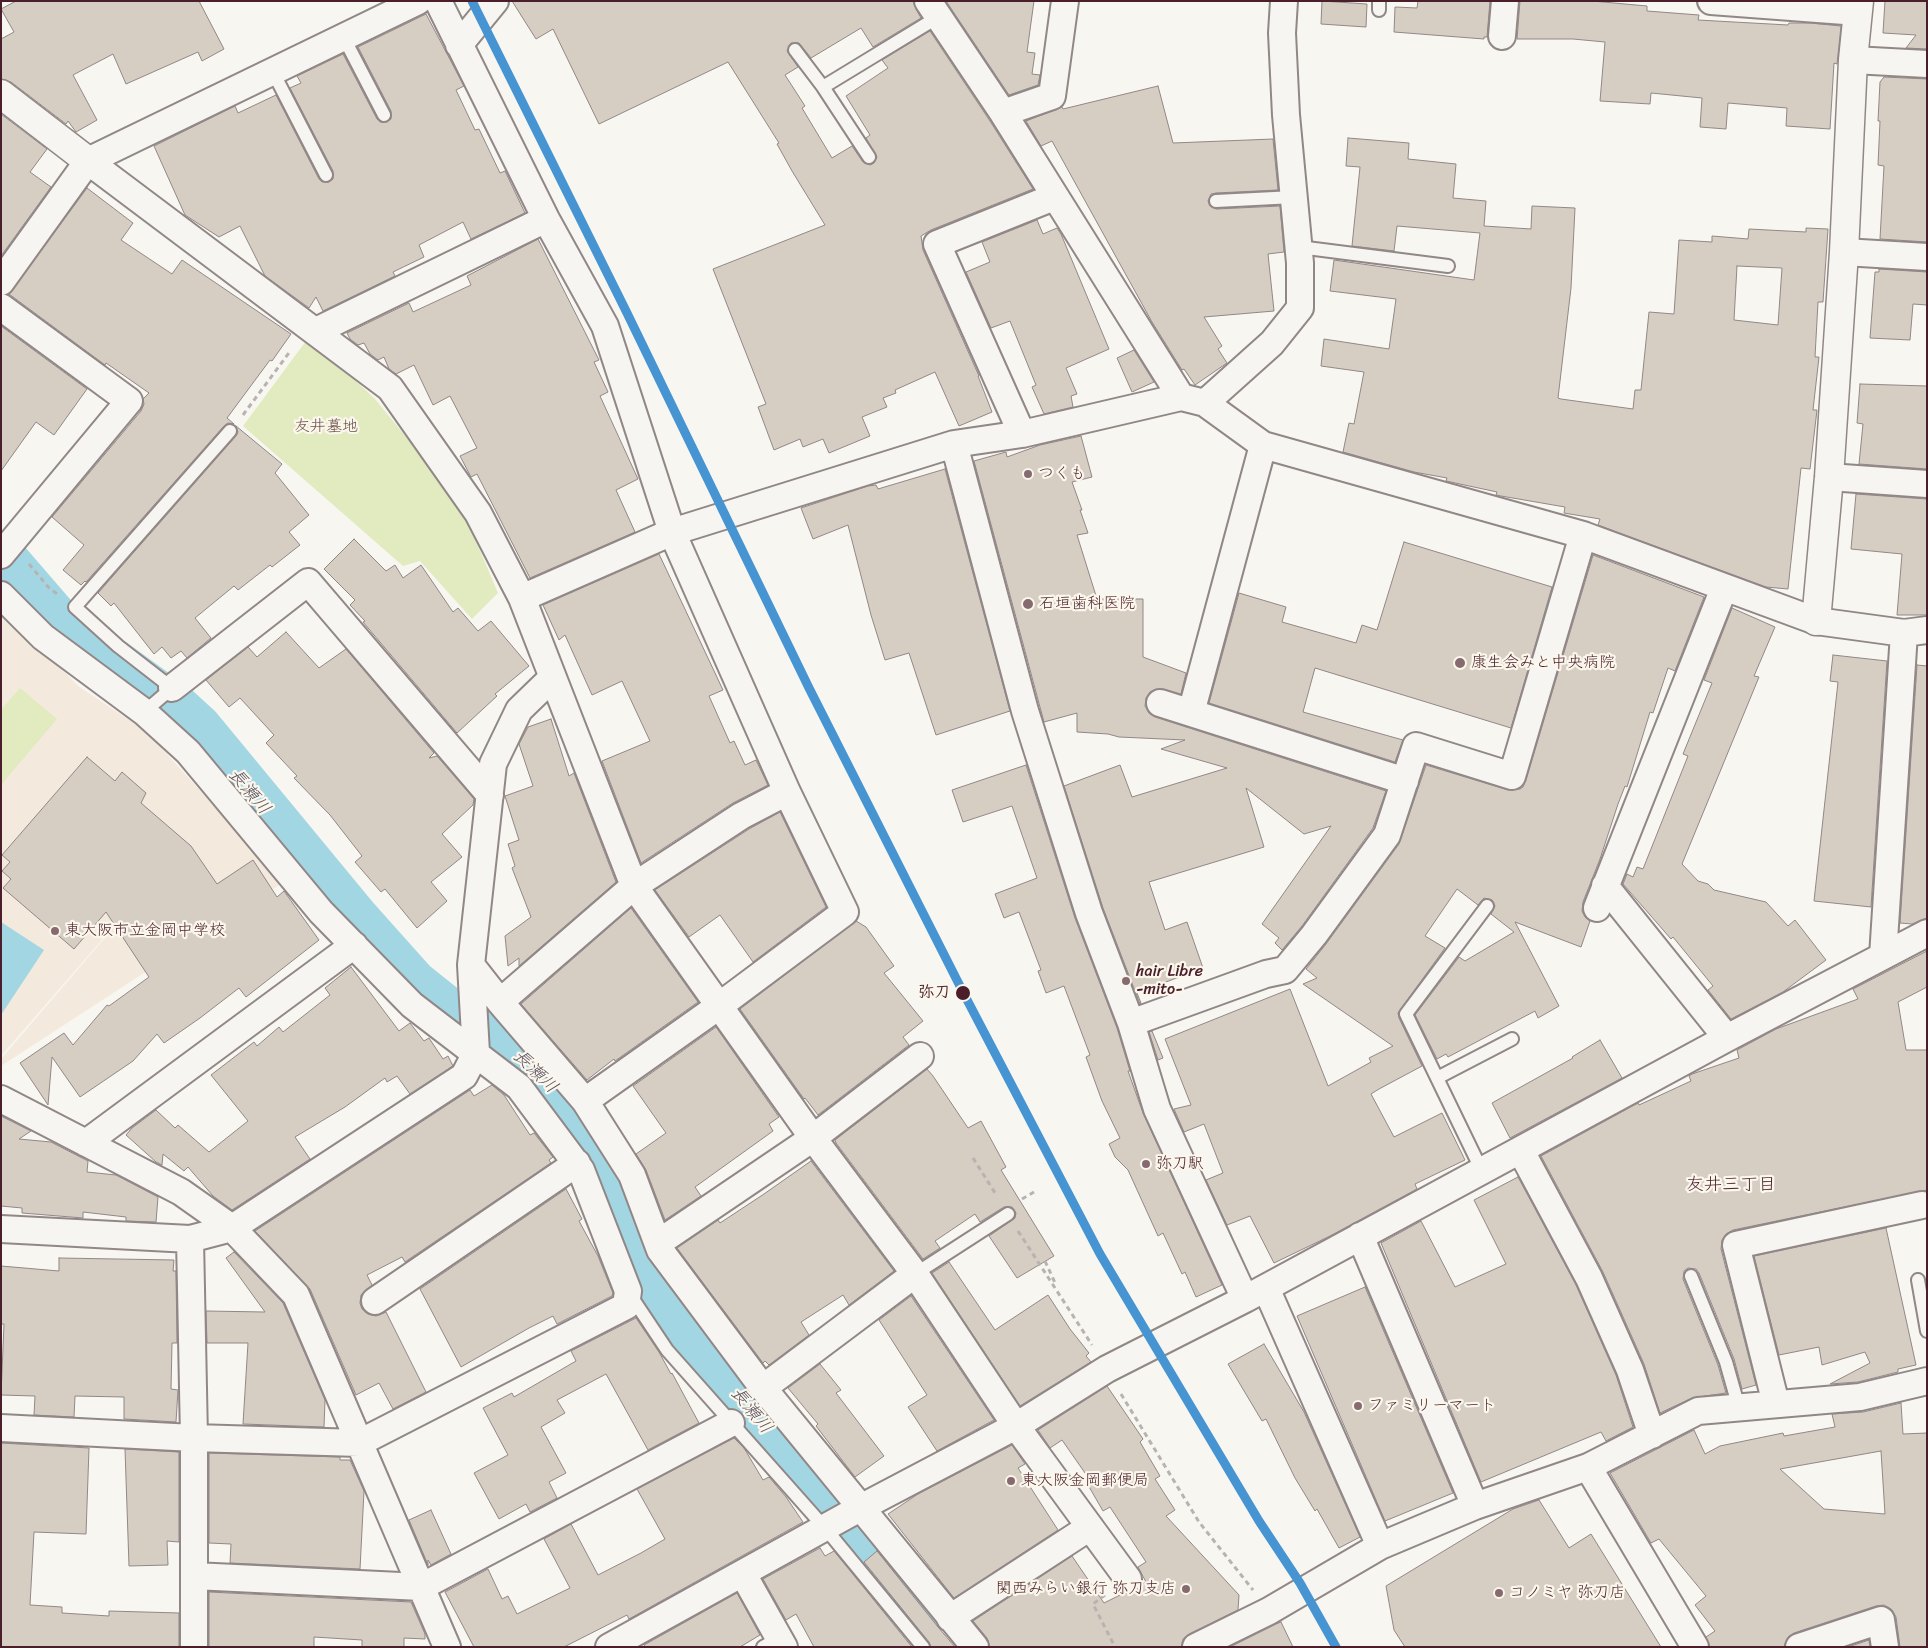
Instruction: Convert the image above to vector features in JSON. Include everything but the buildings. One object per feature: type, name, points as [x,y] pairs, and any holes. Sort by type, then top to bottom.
[{"type":"street","points":[[1,282],[88,161],[418,1]]},
{"type":"street","points":[[438,1],[546,219],[605,326],[672,532],[787,792],[845,912],[719,1006],[585,1101]]},
{"type":"street","points":[[460,45],[495,1]]},
{"type":"street","points":[[1002,113],[1052,96],[1064,1]]},
{"type":"street","points":[[522,598],[672,532],[954,444],[1022,434],[1193,400],[1272,343],[1300,308],[1298,246],[1286,114],[1282,33],[1284,1]]},
{"type":"street","points":[[1502,36],[1506,1]]},
{"type":"street","points":[[1711,1],[1858,6],[1853,60],[1844,252],[1829,477],[1816,622]]},
{"type":"street","points":[[933,9],[1054,196],[1193,400],[1263,445],[1583,535],[1816,622],[1915,632],[1884,956]]},
{"type":"street","points":[[1853,60],[1927,64]]},
{"type":"street","points":[[1,94],[390,388],[478,513],[522,598],[634,886],[813,1138],[914,1274],[1016,1426],[1128,1579]]},
{"type":"street","points":[[1022,434],[937,244],[1054,196]]},
{"type":"street","points":[[313,329],[546,219]]},
{"type":"street","points":[[1844,252],[1927,257]]},
{"type":"street","points":[[1,307],[129,401],[7,548]]},
{"type":"street","points":[[954,444],[1025,711],[1089,913],[1131,1023],[1157,1109],[1256,1294],[1380,1546]]},
{"type":"street","points":[[1191,713],[1263,445]]},
{"type":"street","points":[[1829,477],[1927,484]]},
{"type":"street","points":[[1131,1023],[1266,974],[1285,970],[1314,935],[1387,835],[1416,746],[1512,776],[1583,535]]},
{"type":"street","points":[[160,698],[308,582],[490,794]]},
{"type":"street","points":[[1724,588],[1601,897],[1727,1038]]},
{"type":"street","points":[[1,595],[43,637],[160,698],[188,752],[321,912],[412,1006],[519,1087],[581,1170],[628,1291],[626,1306],[359,1443],[194,1438],[1,1428]]},
{"type":"street","points":[[1,1229],[190,1239],[232,1228],[464,1076],[476,1053],[471,964],[493,764],[519,710],[552,678]]},
{"type":"street","points":[[1160,703],[1405,781]]},
{"type":"street","points":[[500,1002],[634,886],[741,816],[787,792]]},
{"type":"street","points":[[609,1647],[858,1510],[1016,1426],[1107,1369],[1256,1294],[1727,1038],[1927,933]]},
{"type":"street","points":[[86,1143],[354,945]]},
{"type":"street","points":[[471,964],[500,1002],[585,1101],[632,1175],[660,1250],[763,1388],[858,1510],[976,1647]]},
{"type":"street","points":[[658,1243],[813,1138],[920,1056]]},
{"type":"street","points":[[1,1099],[181,1192],[232,1228],[296,1295],[447,1647]]},
{"type":"street","points":[[1522,1150],[1589,1278],[1630,1370],[1652,1435]]},
{"type":"street","points":[[375,1301],[576,1163]]},
{"type":"street","points":[[1776,1404],[1736,1245],[1922,1205]]},
{"type":"street","points":[[1360,1236],[1474,1506]]},
{"type":"street","points":[[190,1239],[194,1438],[194,1647]]},
{"type":"street","points":[[763,1388],[914,1274]]},
{"type":"street","points":[[1196,1647],[1269,1611],[1380,1546],[1474,1506],[1588,1467],[1698,1411],[1860,1397],[1927,1381]]},
{"type":"street","points":[[194,1576],[421,1587],[731,1423]]},
{"type":"street","points":[[1588,1467],[1695,1647]]},
{"type":"street","points":[[950,1618],[1090,1527]]},
{"type":"street","points":[[743,1574],[775,1644]]},
{"type":"street","points":[[1799,1647],[1881,1620],[1885,1647]]},
{"type":"lane","points":[[823,87],[933,9]]},
{"type":"lane","points":[[344,38],[384,115]]},
{"type":"lane","points":[[795,50],[823,87],[869,157]]},
{"type":"lane","points":[[273,72],[326,175]]},
{"type":"lane","points":[[1216,201],[1294,197]]},
{"type":"lane","points":[[1298,246],[1448,266]]},
{"type":"lane","points":[[160,698],[118,646],[76,607],[230,431]]},
{"type":"lane","points":[[1482,1171],[1406,1014],[1487,906]]},
{"type":"lane","points":[[1437,1078],[1512,1039]]},
{"type":"lane","points":[[914,1274],[1008,1214]]},
{"type":"lane","points":[[1691,1276],[1726,1362],[1739,1408]]},
{"type":"lane","points":[[1918,1280],[1927,1331]]},
{"type":"lane","points":[[628,1291],[667,1350],[827,1527],[923,1647]]},
{"type":"path","points":[[230,431],[313,329]]},
{"type":"path","points":[[7,548],[50,589],[76,607]]},
{"type":"path","points":[[973,1158],[1041,1267],[1058,1290],[1199,1522],[1269,1611]]},
{"type":"path","points":[[1019,1201],[1034,1192]]},
{"type":"path","points":[[1045,1261],[1058,1290]]},
{"type":"path","points":[[1115,1647],[1093,1604],[1128,1579]]},
{"type":"shaded area","name":"東大阪市立金岡中学校","points":[[1,603],[78,686],[146,731],[281,884],[1,1066],[1,1059],[199,828],[1,1056]]},
{"type":"green space","name":"友井墓地","points":[[309,337],[375,399],[434,471],[467,520],[498,593],[472,619],[420,561],[403,566],[243,426]]},
{"type":"green space","points":[[20,688],[57,719],[1,785],[1,710]]},
{"type":"water","points":[[1,922],[44,950],[1,1015]]},
{"type":"waterway","name":"長瀬川","points":[[1,559],[58,625],[173,708],[197,730],[353,919],[412,985],[442,1009],[516,1051],[561,1096],[590,1142],[666,1307],[796,1466],[839,1508],[921,1607]]},
{"type":"transit line","points":[[472,1],[627,313],[809,688],[964,994],[1100,1254],[1259,1521],[1300,1583],[1336,1647]]},
{"type":"place","name":"つくも","points":[[1028,474]]},
{"type":"place","name":"石垣歯科医院","points":[[1028,604]]},
{"type":"place","name":"康生会みと中央病院","points":[[1460,663]]},
{"type":"place","name":"東大阪市立金岡中学校","points":[[55,931]]},
{"type":"place","name":"hair Libre -mito-","points":[[1126,981]]},
{"type":"place","name":"弥刀","points":[[963,993]]},
{"type":"place","name":"弥刀駅","points":[[1146,1164]]},
{"type":"place","name":"ファミリーマート","points":[[1358,1406]]},
{"type":"place","name":"東大阪金岡郵便局","points":[[1011,1481]]},
{"type":"place","name":"関西みらい銀行 弥刀支店","points":[[1186,1589]]},
{"type":"place","name":"コノミヤ 弥刀店","points":[[1499,1593]]},
{"type":"district","name":"友井三丁目","points":[[1731,1185]]}]
